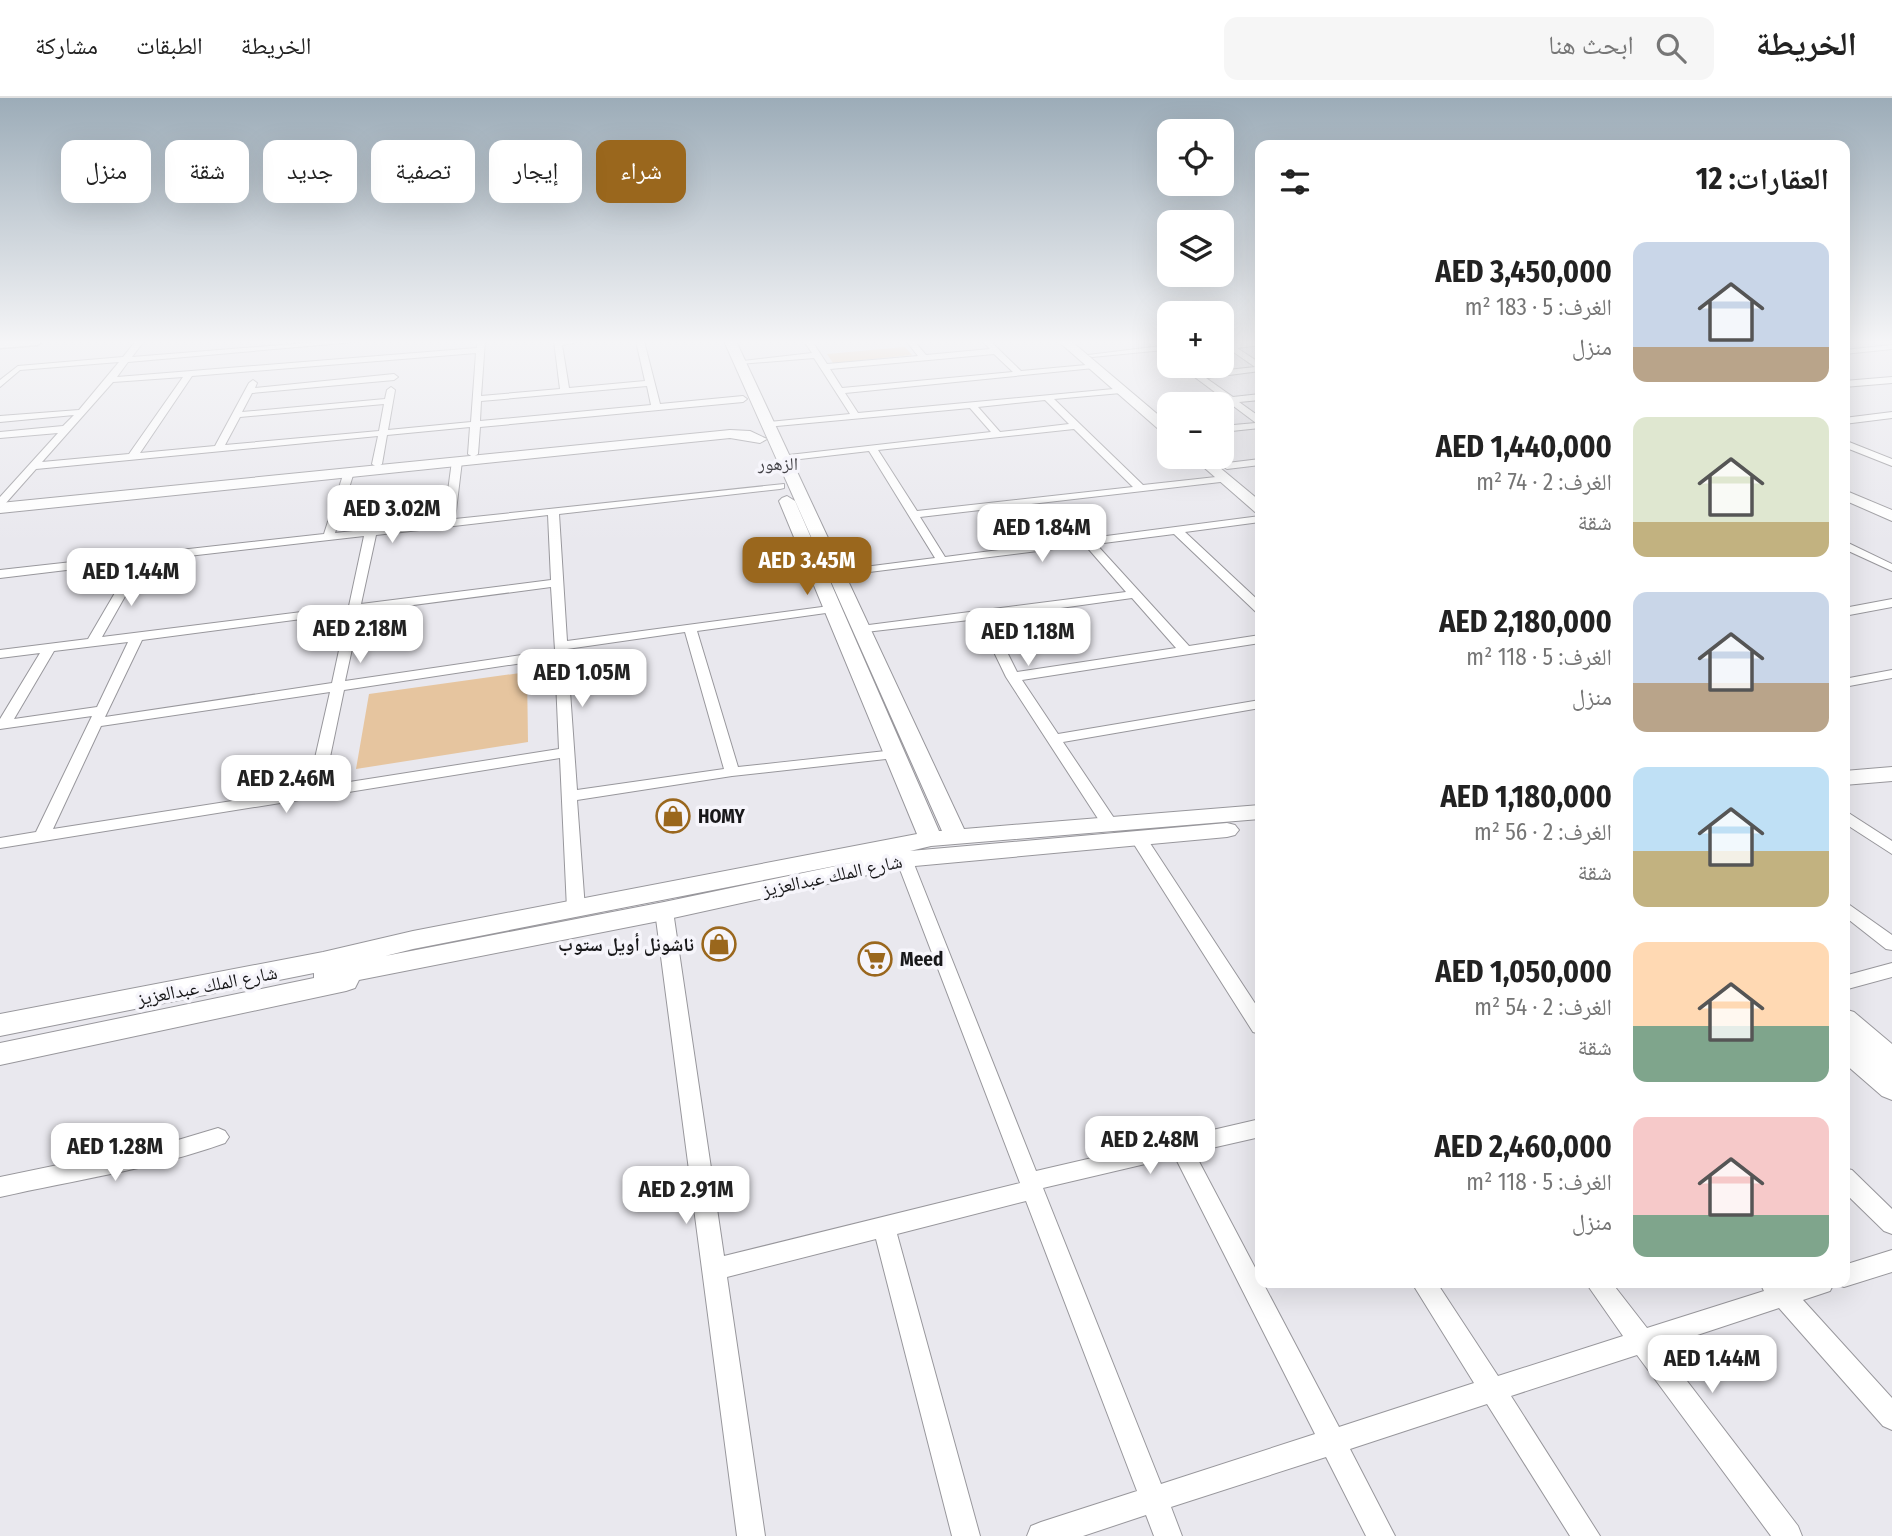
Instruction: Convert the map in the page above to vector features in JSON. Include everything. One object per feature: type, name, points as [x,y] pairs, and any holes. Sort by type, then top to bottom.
[{"type":"street","points":[[0,504],[85,408]]},
{"type":"street","points":[[132,457],[165,408]]},
{"type":"street","points":[[219,448],[240,408]]},
{"type":"street","points":[[236,415],[311,408]]},
{"type":"street","points":[[377,464],[388,408]]},
{"type":"street","points":[[473,454],[476,408]]},
{"type":"street","points":[[33,466],[644,408]]},
{"type":"street","points":[[750,408],[783,458],[828,576],[833,608],[895,754],[943,838]]},
{"type":"street","points":[[755,408],[780,486],[828,576],[862,630],[943,838]]},
{"type":"street","points":[[851,408],[856,416]]},
{"type":"street","points":[[0,504],[457,461],[729,430],[746,423],[761,424],[939,408]]},
{"type":"street","points":[[975,408],[998,435]]},
{"type":"street","points":[[1058,408],[1139,487]]},
{"type":"street","points":[[1143,408],[1157,420]]},
{"type":"street","points":[[1241,408],[1255,419]]},
{"type":"street","points":[[0,419],[81,412]]},
{"type":"street","points":[[1850,420],[1892,415]]},
{"type":"street","points":[[1872,418],[1892,426]]},
{"type":"street","points":[[0,504],[729,430],[750,435],[761,424]]},
{"type":"street","points":[[1234,427],[1255,424]]},
{"type":"street","points":[[783,458],[1076,426]]},
{"type":"street","points":[[0,435],[66,429]]},
{"type":"street","points":[[1850,446],[1892,463]]},
{"type":"street","points":[[872,448],[942,561]]},
{"type":"street","points":[[449,522],[457,461]]},
{"type":"street","points":[[1234,466],[1255,463]]},
{"type":"street","points":[[914,515],[1139,487],[1215,469]]},
{"type":"street","points":[[1225,469],[1255,503]]},
{"type":"street","points":[[1226,469],[1255,489]]},
{"type":"street","points":[[329,536],[349,472]]},
{"type":"street","points":[[0,586],[5,573],[780,486]]},
{"type":"street","points":[[1850,488],[1892,506]]},
{"type":"street","points":[[1850,496],[1892,514]]},
{"type":"street","points":[[553,510],[576,909]]},
{"type":"street","points":[[828,576],[1255,520]]},
{"type":"street","points":[[1176,530],[1255,604]]},
{"type":"street","points":[[315,792],[371,531]]},
{"type":"street","points":[[1087,541],[1187,652]]},
{"type":"street","points":[[1850,547],[1892,568]]},
{"type":"street","points":[[93,642],[141,558]]},
{"type":"street","points":[[0,654],[557,583]]},
{"type":"street","points":[[862,630],[1135,594]]},
{"type":"street","points":[[1851,611],[1892,603]]},
{"type":"street","points":[[2,724],[99,716],[338,687],[690,627],[833,608]]},
{"type":"street","points":[[982,615],[1013,677],[1110,824]]},
{"type":"street","points":[[690,627],[732,772]]},
{"type":"street","points":[[42,836],[138,636]]},
{"type":"street","points":[[1013,677],[1255,640]]},
{"type":"street","points":[[2,724],[50,647]]},
{"type":"street","points":[[1850,682],[1889,677]]},
{"type":"street","points":[[1056,740],[1255,706]]},
{"type":"street","points":[[0,843],[567,752]]},
{"type":"street","points":[[570,796],[732,772],[895,754]]},
{"type":"street","points":[[1850,766],[1891,772]]},
{"type":"street","points":[[1850,778],[1891,772]]},
{"type":"street","name":"شارع الملك عبدالعزيز","points":[[0,1040],[330,974],[576,909],[943,838],[1255,812]]},
{"type":"street","points":[[1850,819],[1892,849]]},
{"type":"street","name":"شارع الملك عبدالعزيز","points":[[0,1025],[323,962],[411,951],[664,911],[904,859],[1255,827]]},
{"type":"street","points":[[1138,838],[1255,1019]]},
{"type":"street","points":[[904,859],[1168,1536]]},
{"type":"street","points":[[664,911],[751,1536]]},
{"type":"street","points":[[1850,912],[1892,944]]},
{"type":"street","name":"شارع الملك عبدالعزيز","points":[[0,1011],[326,950],[411,951]]},
{"type":"street","name":"شارع الملك عبدالعزيز","points":[[0,1054],[327,986],[411,951]]},
{"type":"street","points":[[1850,982],[1892,971]]},
{"type":"street","points":[[1850,1024],[1892,1060]]},
{"type":"street","points":[[1850,1051],[1892,1088]]},
{"type":"street","points":[[713,1269],[1255,1129]]},
{"type":"street","points":[[0,1187],[178,1149],[218,1137]]},
{"type":"street","points":[[1181,1147],[1381,1536]]},
{"type":"street","points":[[1850,1183],[1892,1224]]},
{"type":"street","points":[[884,1227],[966,1536]]},
{"type":"street","points":[[1850,1274],[1892,1261]]},
{"type":"street","points":[[1427,1288],[1586,1536]]},
{"type":"street","points":[[1602,1288],[1788,1536]]},
{"type":"street","points":[[1041,1536],[1643,1340],[1778,1289],[1892,1417]]},
{"type":"shaded area","points":[[527,672],[528,742],[356,769],[369,694]]},
{"type":"place","name":"HOMY","points":[[673,816]]},
{"type":"place","name":"ناشونل أويل ستوب","points":[[719,944]]},
{"type":"place","name":"Meed","points":[[875,959]]},
{"type":"district","name":"الزهور","points":[[778,464]]}]
